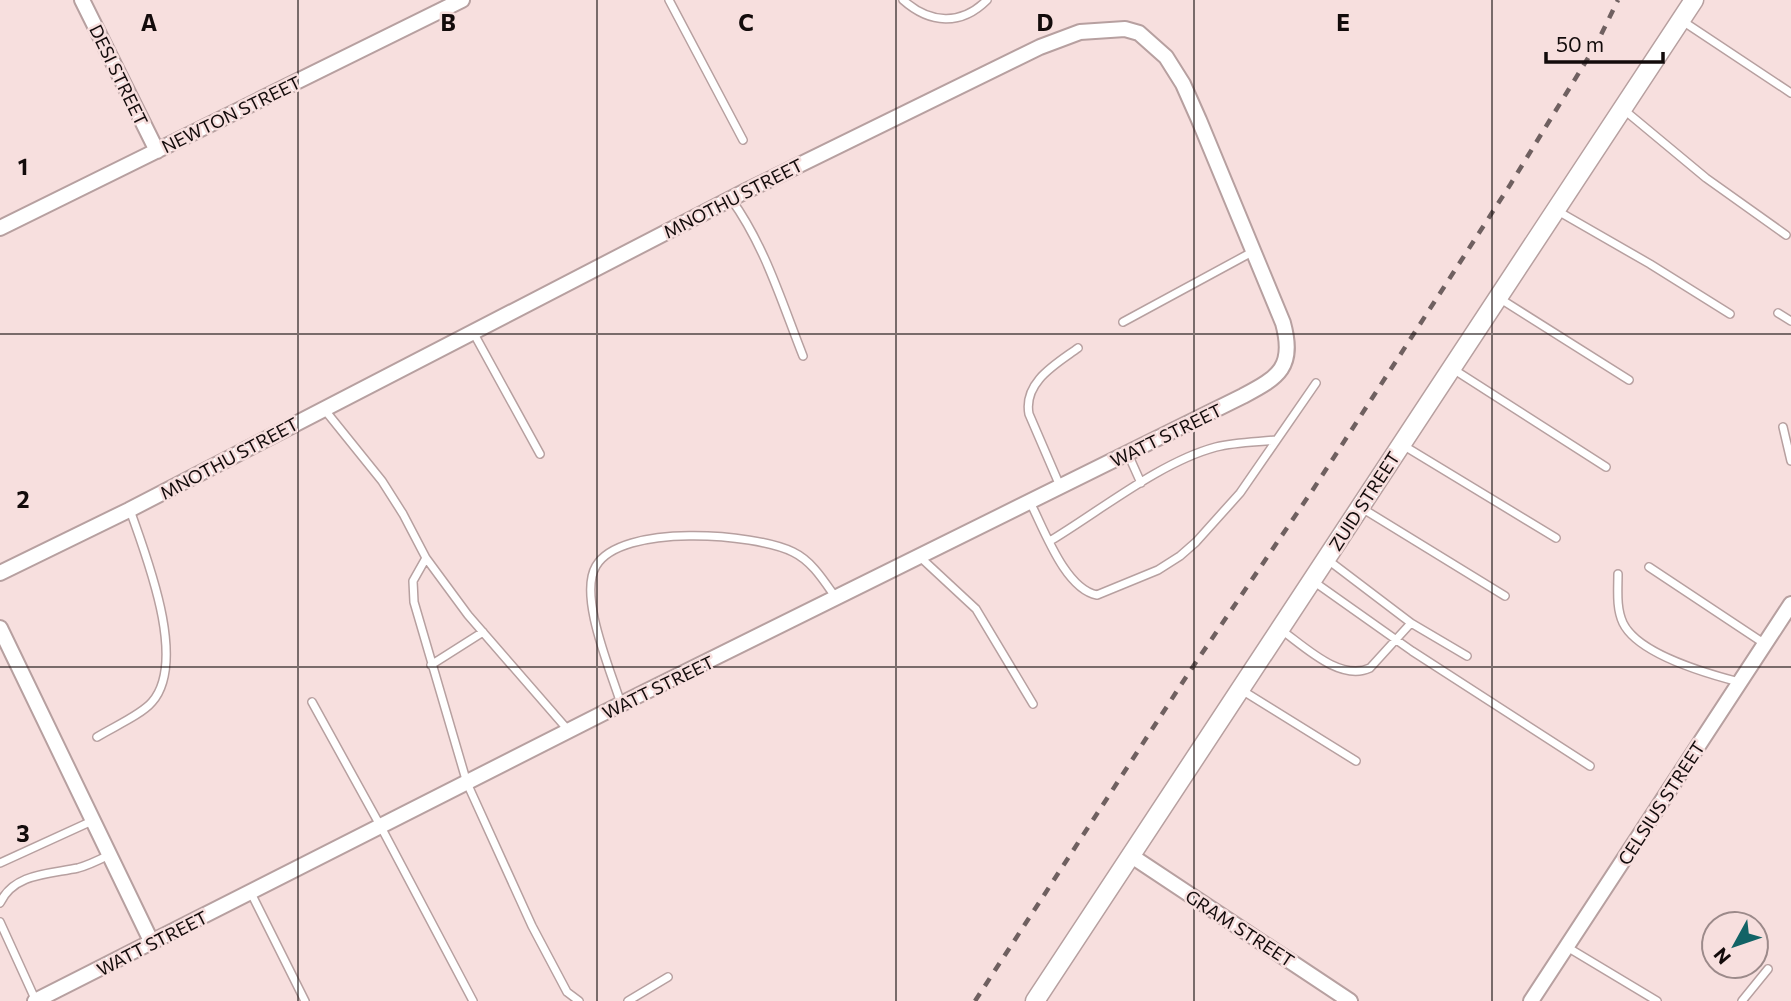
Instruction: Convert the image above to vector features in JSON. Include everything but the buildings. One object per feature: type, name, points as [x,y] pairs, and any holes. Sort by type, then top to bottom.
[{"type":"street","name":"DESI STREET","points":[[82,0],[157,151]]},
{"type":"street","name":"NEWTON STREET","points":[[0,228],[462,0]]},
{"type":"street","name":"ZUID STREET","points":[[1035,1001],[1694,0]]},
{"type":"street","name":"MNOTHU STREET","points":[[0,573],[129,510],[730,198],[1040,47],[1080,32],[1113,28],[1139,33],[1166,57],[1183,84],[1254,251],[1289,342],[1287,356],[1279,372]]},
{"type":"street","name":"WATT STREET","points":[[35,1001],[569,731],[1243,396],[1267,383],[1279,372]]},
{"type":"street","name":"CELSIUS STREET","points":[[1531,1001],[1791,604]]},
{"type":"street","points":[[0,628],[152,943]]},
{"type":"street","name":"GRAM STREET","points":[[1130,855],[1350,1001]]},
{"type":"lane","points":[[668,0],[743,140]]},
{"type":"lane","points":[[903,0],[914,10],[934,19],[946,20],[971,13],[988,0]]},
{"type":"lane","points":[[1681,20],[1791,93]]},
{"type":"lane","points":[[1622,108],[1706,178],[1786,235]]},
{"type":"lane","points":[[730,198],[747,222],[765,258],[803,356]]},
{"type":"lane","points":[[1555,209],[1730,314]]},
{"type":"lane","points":[[1123,322],[1254,251]]},
{"type":"lane","points":[[1497,297],[1629,380]]},
{"type":"lane","points":[[1778,313],[1791,321]]},
{"type":"lane","points":[[473,332],[540,454]]},
{"type":"lane","points":[[1061,487],[1029,414],[1027,403],[1038,379],[1078,348]]},
{"type":"lane","points":[[1451,367],[1606,467]]},
{"type":"lane","points":[[1030,502],[1070,577],[1087,593],[1097,594],[1158,570],[1196,542],[1240,493],[1316,383]]},
{"type":"lane","points":[[324,408],[382,481],[426,558],[483,632],[569,731]]},
{"type":"lane","points":[[1783,427],[1791,461]]},
{"type":"lane","points":[[1050,541],[1141,483],[1213,448],[1276,440]]},
{"type":"lane","points":[[1401,444],[1556,538]]},
{"type":"lane","points":[[1128,454],[1141,483]]},
{"type":"lane","points":[[1360,507],[1505,596]]},
{"type":"lane","points":[[97,737],[151,704],[162,687],[166,674],[167,645],[155,589],[129,510]]},
{"type":"lane","points":[[621,705],[592,610],[590,585],[596,566],[607,553],[619,547],[628,543],[668,537],[719,536],[777,545],[796,553],[810,564],[837,598]]},
{"type":"lane","points":[[426,558],[416,572],[413,589],[417,620],[467,783],[548,959],[567,992],[579,1001]]},
{"type":"lane","points":[[920,558],[976,609],[1033,704]]},
{"type":"lane","points":[[1326,559],[1411,623],[1467,656]]},
{"type":"lane","points":[[1649,567],[1765,644]]},
{"type":"lane","points":[[1618,574],[1618,608],[1622,621],[1641,642],[1700,672],[1740,683]]},
{"type":"lane","points":[[1312,580],[1396,640],[1590,766]]},
{"type":"lane","points":[[1280,629],[1335,667],[1362,672],[1370,668],[1411,623]]},
{"type":"lane","points":[[431,665],[483,632]]},
{"type":"lane","points":[[1240,689],[1356,761]]},
{"type":"lane","points":[[312,702],[473,1001]]},
{"type":"lane","points":[[0,863],[93,820]]},
{"type":"lane","points":[[0,903],[13,886],[24,880],[85,866],[110,855]]},
{"type":"lane","points":[[251,893],[305,1001]]},
{"type":"lane","points":[[0,922],[35,1001]]},
{"type":"lane","points":[[1566,947],[1657,1001]]},
{"type":"lane","points":[[628,1001],[668,977]]},
{"type":"lane","points":[[1742,1001],[1760,980]]},
{"type":"railway","points":[[975,1001],[1190,671],[1314,488],[1510,185],[1596,45],[1618,0]]}]
